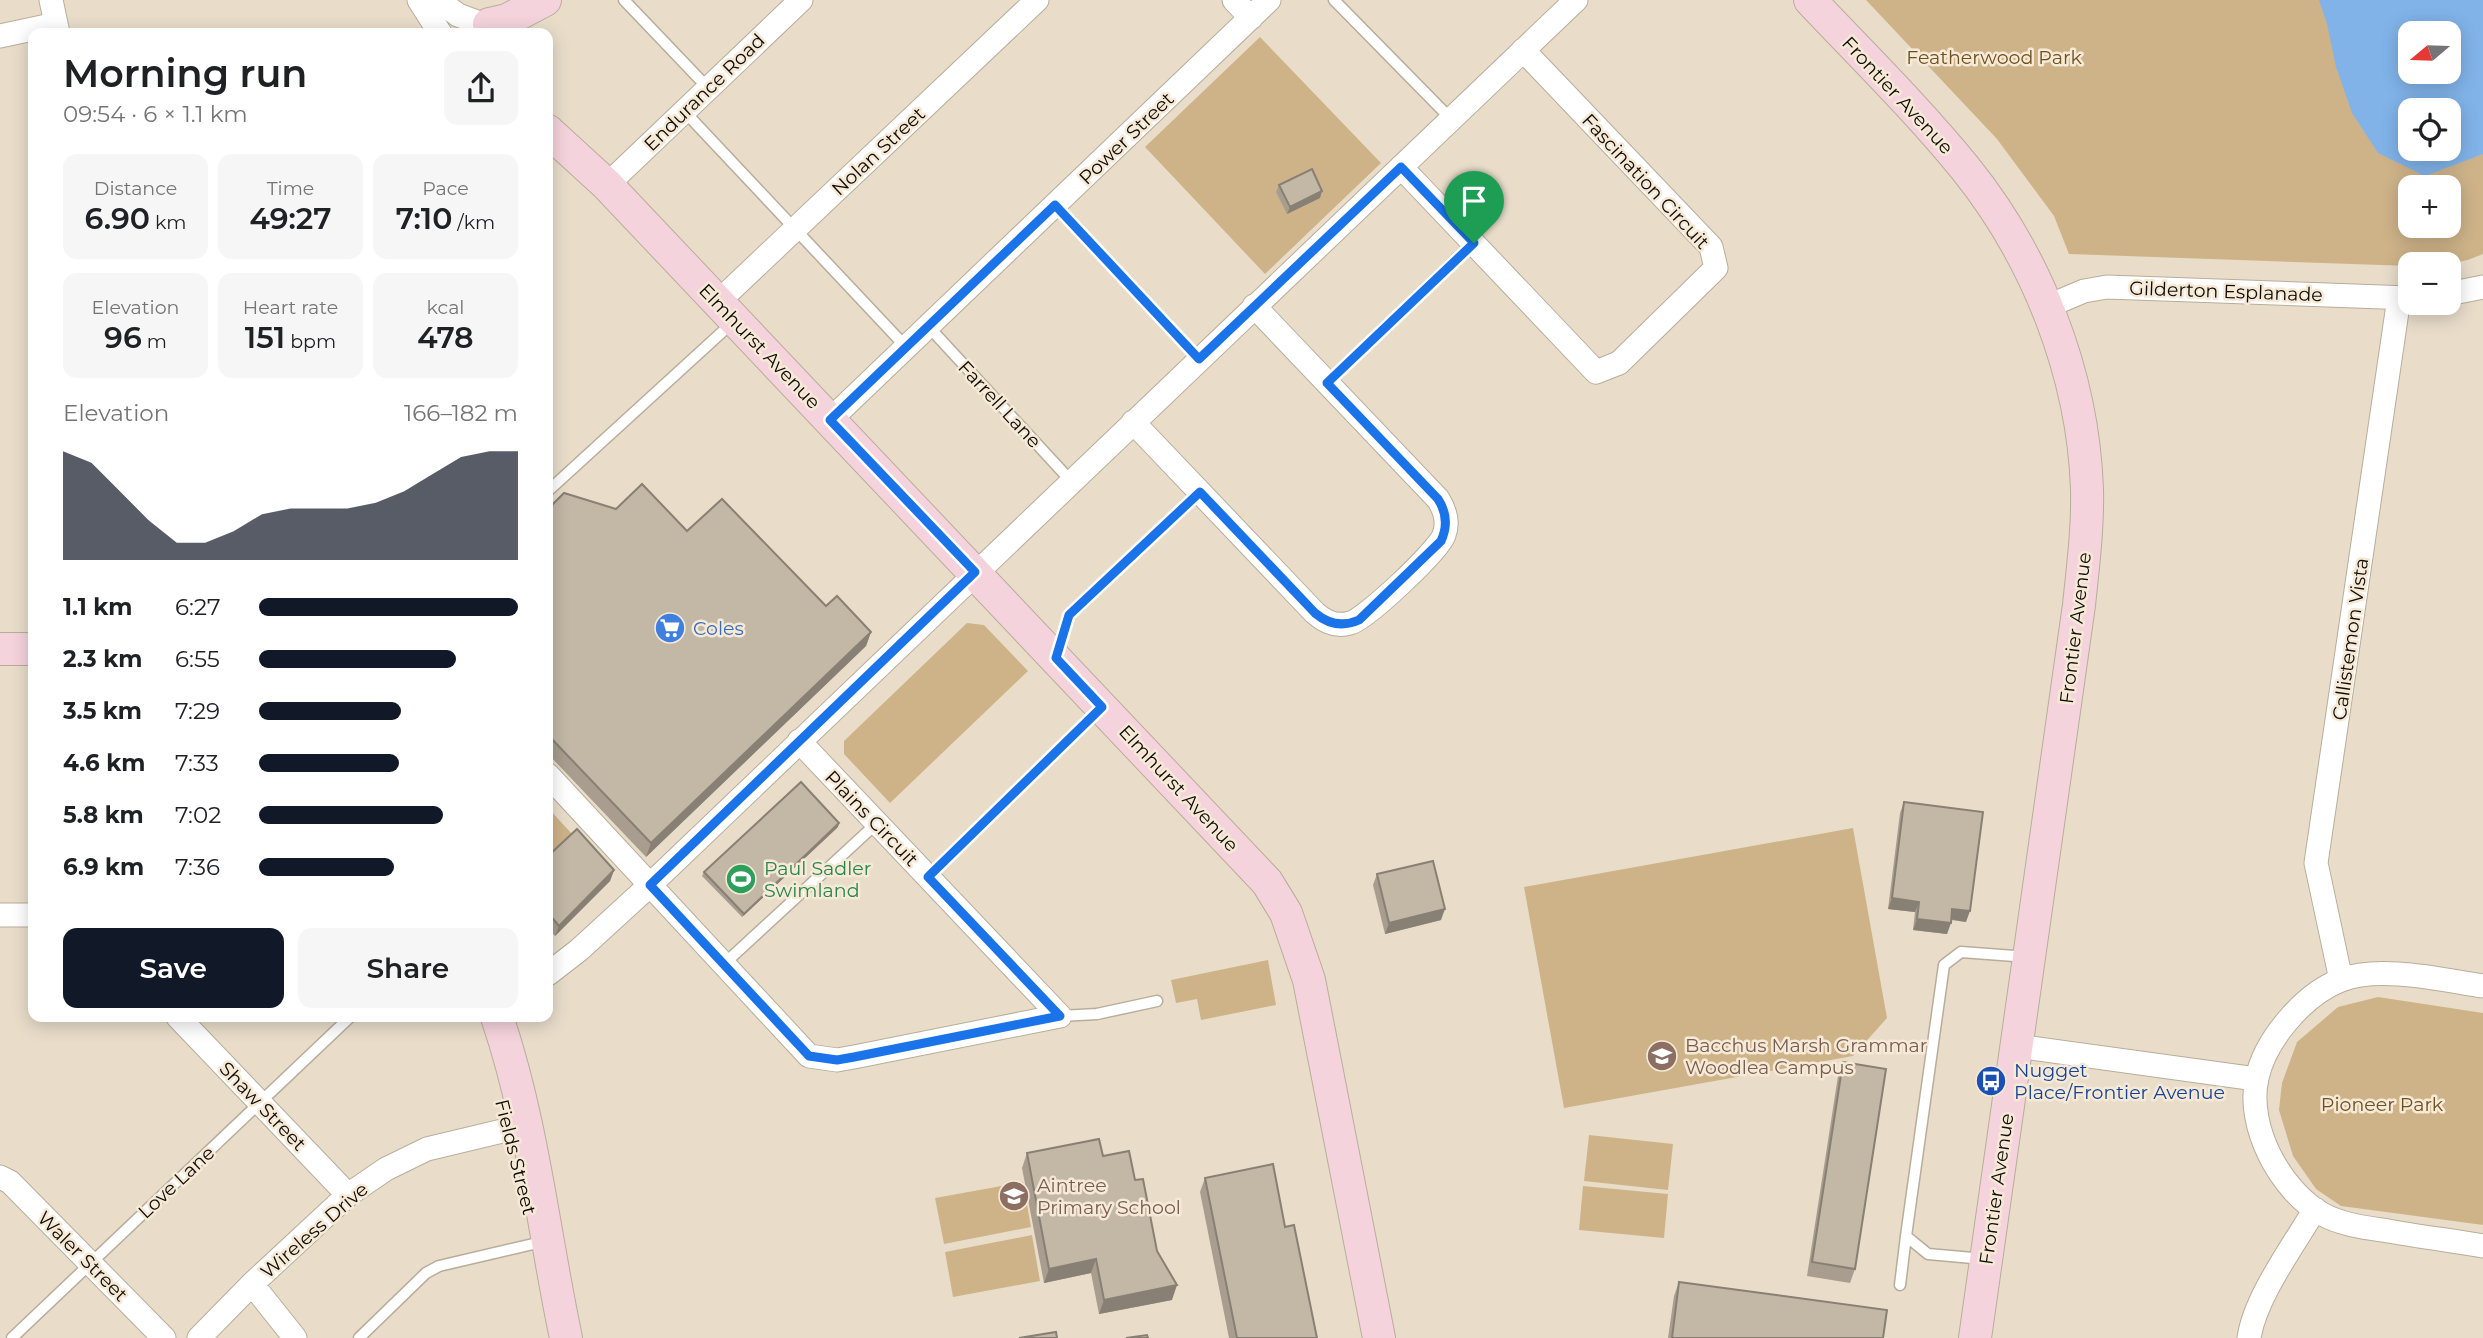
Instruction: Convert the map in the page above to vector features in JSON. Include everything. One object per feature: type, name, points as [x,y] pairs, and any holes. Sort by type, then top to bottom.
[{"type":"street","points":[[51,0],[57,28]]},
{"type":"street","points":[[419,0],[437,28]]},
{"type":"street","points":[[438,0],[458,15],[486,28]]},
{"type":"street","points":[[490,28],[545,0]]},
{"type":"street","points":[[538,28],[559,0]]},
{"type":"street","name":"Endurance Road","points":[[599,177],[684,111],[801,0]]},
{"type":"street","name":"Nolan Street","points":[[726,311],[796,228],[1037,0]]},
{"type":"street","points":[[1234,0],[1251,18]]},
{"type":"street","name":"Power Street","points":[[830,420],[1269,0]]},
{"type":"street","points":[[553,970],[650,885],[1576,0]]},
{"type":"street","name":"Frontier Avenue","points":[[1811,0],[1965,168],[1994,207],[2019,248],[2046,307],[2068,371],[2085,452],[2087,521],[2079,605],[1975,1338]]},
{"type":"street","points":[[0,36],[28,33]]},
{"type":"street","name":"Fascination Circuit","points":[[1401,167],[1596,372],[1619,363],[1716,268],[1711,247],[1523,50]]},
{"type":"street","name":"Elmhurst Avenue","points":[[553,113],[599,177]]},
{"type":"street","name":"Elmhurst Avenue","points":[[553,136],[599,177],[1268,882],[1286,913],[1309,980],[1379,1338]]},
{"type":"street","points":[[2461,291],[2483,286]]},
{"type":"street","name":"Gilderton Esplanade","points":[[2046,307],[2084,291],[2107,287],[2398,298]]},
{"type":"street","points":[[1133,422],[1321,618],[1342,625],[1359,620],[1436,548],[1445,533],[1446,515],[1438,499],[1254,306]]},
{"type":"street","name":"Callistemon Vista","points":[[2341,980],[2316,863],[2402,315]]},
{"type":"street","points":[[0,649],[28,649]]},
{"type":"street","name":"Plains Circuit","points":[[799,741],[1060,1016]]},
{"type":"street","points":[[553,780],[809,1056],[837,1060],[1060,1016]]},
{"type":"street","points":[[0,915],[28,915]]},
{"type":"street","points":[[2483,986],[2395,974],[2341,980],[2298,1007],[2266,1053],[2256,1079],[2256,1111],[2275,1168],[2301,1198],[2315,1209],[2346,1224],[2483,1246]]},
{"type":"street","name":"Shaw Street","points":[[183,1022],[348,1195]]},
{"type":"street","name":"Fields Street","points":[[476,1022],[518,1127],[565,1338]]},
{"type":"street","name":"Fields Street","points":[[499,1022],[518,1083],[518,1127]]},
{"type":"street","points":[[2017,1046],[2256,1079]]},
{"type":"street","name":"Wireless Drive","points":[[199,1338],[252,1284],[348,1195],[386,1170],[427,1149],[518,1127]]},
{"type":"street","name":"Waler Street","points":[[0,1177],[10,1182],[164,1338]]},
{"type":"street","points":[[2249,1338],[2261,1300],[2315,1209]]},
{"type":"street","points":[[252,1284],[295,1338]]},
{"type":"lane","points":[[624,0],[708,88]]},
{"type":"lane","points":[[1334,0],[1451,119]]},
{"type":"lane","points":[[684,111],[906,347]]},
{"type":"lane","points":[[1055,205],[1199,359]]},
{"type":"lane","points":[[1327,383],[1474,243]]},
{"type":"lane","points":[[553,486],[726,311]]},
{"type":"lane","name":"Farrell Lane","points":[[928,326],[1071,481]]},
{"type":"lane","points":[[1056,658],[1069,615],[1200,492]]},
{"type":"lane","points":[[928,877],[1102,707]]},
{"type":"lane","points":[[724,964],[877,823]]},
{"type":"lane","points":[[1900,1285],[1944,965],[1961,952],[2030,957]]},
{"type":"lane","points":[[1060,1016],[1097,1014],[1157,1000]]},
{"type":"lane","name":"Love Lane","points":[[12,1338],[345,1022]]},
{"type":"lane","points":[[1906,1236],[1928,1254],[1987,1259]]},
{"type":"lane","points":[[359,1338],[426,1273],[439,1266],[544,1242]]},
{"type":"green space","name":"Featherwood Park","points":[[1866,0],[2483,0],[2483,254],[2461,261],[2461,252],[2398,252],[2398,266],[2069,254],[2054,216],[1997,139]]},
{"type":"green space","points":[[1260,37],[1381,163],[1265,274],[1145,147]]},
{"type":"green space","points":[[967,623],[984,625],[1028,671],[890,803],[844,754],[844,741]]},
{"type":"green space","points":[[553,813],[573,835],[553,854]]},
{"type":"green space","points":[[1853,828],[1887,1018],[1853,1056],[1564,1108],[1524,887]]},
{"type":"green space","points":[[1268,960],[1276,1005],[1201,1020],[1197,999],[1176,1003],[1171,980]]},
{"type":"green space","name":"Pioneer Park","points":[[2378,997],[2483,1013],[2483,1225],[2341,1206],[2316,1189],[2293,1156],[2279,1110],[2282,1083],[2297,1042],[2338,1007]]},
{"type":"green space","points":[[1589,1135],[1673,1144],[1668,1190],[1584,1181]]},
{"type":"green space","points":[[1023,1182],[1031,1227],[944,1244],[935,1198]]},
{"type":"green space","points":[[1583,1186],[1668,1194],[1664,1238],[1579,1230]]},
{"type":"green space","points":[[1032,1235],[1040,1281],[953,1297],[945,1252]]},
{"type":"water","points":[[2319,0],[2483,0],[2483,154],[2423,175],[2378,153],[2352,113],[2336,67]]},
{"type":"building","points":[[1312,169],[1322,191],[1290,207],[1279,185]]},
{"type":"building","points":[[642,484],[687,531],[722,499],[826,606],[837,596],[871,632],[651,843],[553,740],[553,504],[564,493],[616,509]]},
{"type":"building","points":[[801,782],[839,823],[744,914],[704,872]]},
{"type":"building","points":[[1904,802],[1983,812],[1970,911],[1952,909],[1951,923],[1917,919],[1919,902],[1892,898]]},
{"type":"building","points":[[577,829],[614,870],[559,926],[553,919],[553,851]]},
{"type":"building","points":[[1433,861],[1445,909],[1389,923],[1377,874]]},
{"type":"building","points":[[1843,1062],[1886,1069],[1855,1269],[1812,1262]]},
{"type":"building","points":[[1099,1139],[1103,1156],[1129,1151],[1135,1180],[1143,1179],[1157,1251],[1177,1285],[1104,1300],[1096,1259],[1049,1269],[1027,1153]]},
{"type":"building","points":[[1273,1164],[1285,1227],[1294,1225],[1317,1338],[1237,1338],[1205,1178]]},
{"type":"building","points":[[1679,1282],[1887,1310],[1883,1338],[1672,1338]]},
{"type":"building","points":[[1056,1332],[1057,1338],[1019,1338]]},
{"type":"building","points":[[1147,1335],[1148,1338],[1126,1338]]},
{"type":"place","name":"Coles","points":[[670,628]]},
{"type":"place","name":"Paul Sadler Swimland","points":[[741,879]]},
{"type":"place","name":"Bacchus Marsh Grammar Woodlea Campus","points":[[1662,1056]]},
{"type":"place","name":"Nugget Place/Frontier Avenue","points":[[1991,1081]]},
{"type":"place","name":"Aintree Primary School","points":[[1014,1196]]},
{"type":"route","points":[[1401,167],[1474,243],[1327,383],[1438,499],[1446,515],[1446,524],[1445,533],[1436,548],[1359,620],[1342,625],[1335,624],[1315,613],[1200,492],[1069,615],[1056,658],[1102,707],[928,877],[1060,1016],[837,1060],[809,1056],[650,885],[975,572],[830,420],[1055,205],[1199,359],[1401,167]]}]
